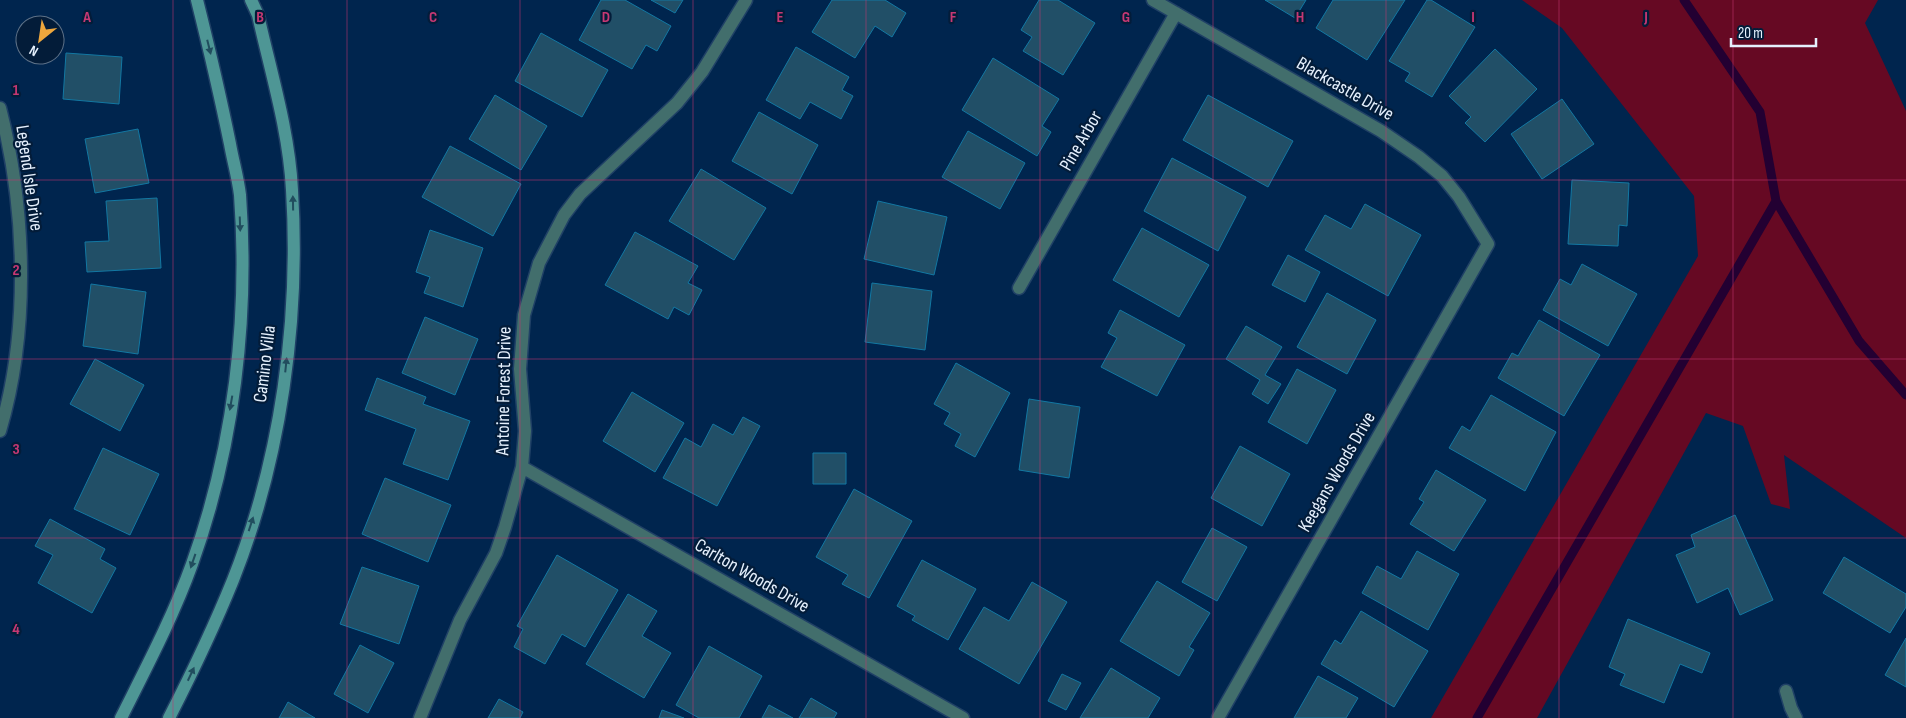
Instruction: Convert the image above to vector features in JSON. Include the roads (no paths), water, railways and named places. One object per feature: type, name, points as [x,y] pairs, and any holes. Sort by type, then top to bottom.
[{"type":"street","name":"Camino Villa","points":[[121,718],[150,659],[192,564],[218,472],[237,371],[242,282],[240,194],[220,94],[197,0]]},
{"type":"street","name":"Camino Villa","points":[[169,718],[233,580],[264,485],[283,387],[293,288],[292,189],[283,123],[258,15],[252,0]]},
{"type":"street","name":"Antoine Forest Drive","points":[[420,718],[460,620],[496,553],[506,527],[522,467],[525,431],[520,369],[524,315],[530,289],[550,239],[564,215],[593,181],[677,104],[702,72],[746,0]]},
{"type":"street","name":"Blackcastle Drive","points":[[1153,0],[1380,131],[1419,157],[1442,176],[1459,197],[1488,244]]},
{"type":"street","name":"Pine Arbor","points":[[1019,288],[1176,13]]},
{"type":"street","name":"Legend Isle Drive","points":[[0,108],[9,142],[18,211],[20,280],[16,349],[0,431]]},
{"type":"street","name":"Keegans Woods Drive","points":[[1218,718],[1488,244]]},
{"type":"street","name":"Carlton Woods Drive","points":[[522,467],[963,718]]},
{"type":"street","points":[[1786,691],[1796,718]]},
{"type":"waterway","points":[[1684,0],[1760,112],[1776,201],[1859,341],[1906,395]]},
{"type":"waterway","points":[[1477,718],[1776,201]]}]
